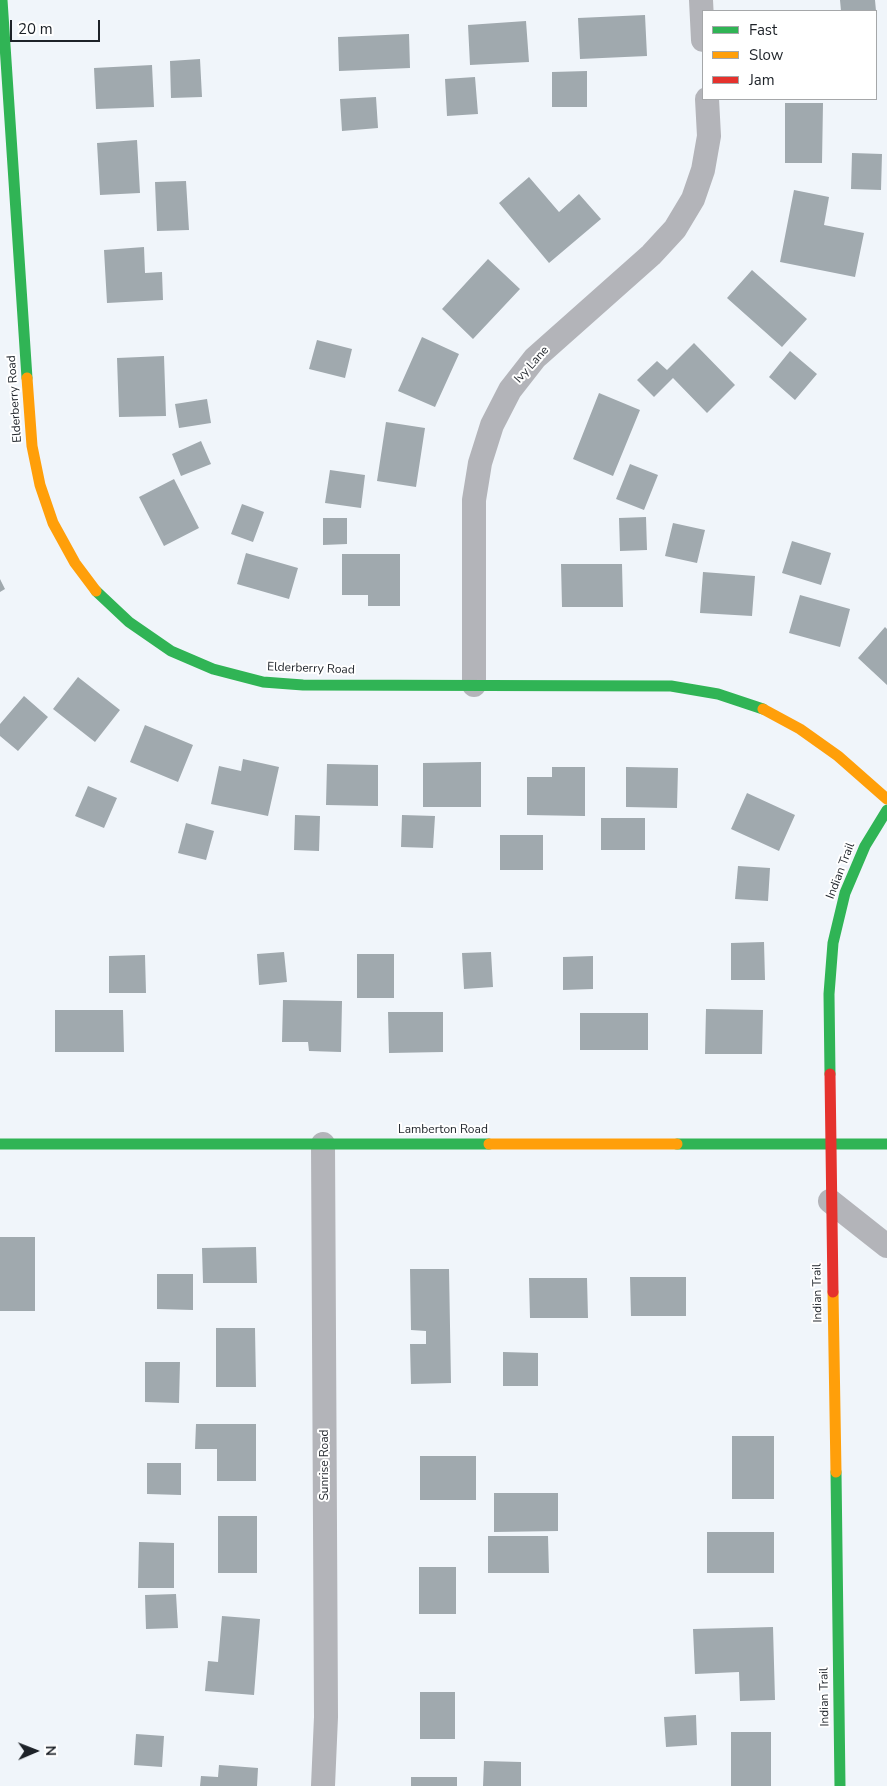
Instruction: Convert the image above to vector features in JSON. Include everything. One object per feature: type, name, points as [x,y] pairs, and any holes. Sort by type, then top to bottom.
[{"type":"street","name":"Elderberry Road","points":[[2,0],[9,233],[32,446],[40,486],[53,523],[75,563],[94,588],[129,622],[171,651],[213,669],[263,682],[303,685],[672,686],[718,694],[759,707],[800,729],[838,756],[887,799]]},
{"type":"street","points":[[701,0],[702,20]]},
{"type":"street","name":"Ivy Lane","points":[[474,685],[474,500],[480,463],[492,425],[510,390],[535,358],[652,255],[675,229],[693,199],[704,170],[709,136],[707,100]]},
{"type":"street","name":"Indian Trail","points":[[840,1786],[830,1201],[829,994],[833,943],[845,894],[865,846],[887,810]]},
{"type":"street","name":"Lamberton Road","points":[[0,1144],[887,1144]]},
{"type":"street","name":"Sunrise Road","points":[[323,1144],[326,1717],[323,1786]]},
{"type":"street","points":[[830,1201],[887,1246]]},
{"type":"building","points":[[840,0],[875,0],[876,10],[841,10]]},
{"type":"building","points":[[645,15],[647,56],[580,59],[578,18]]},
{"type":"building","points":[[526,21],[529,62],[470,65],[468,25]]},
{"type":"building","points":[[409,34],[410,68],[339,71],[338,37]]},
{"type":"building","points":[[200,59],[202,97],[171,98],[170,61]]},
{"type":"building","points":[[152,65],[154,107],[96,109],[94,68]]},
{"type":"building","points":[[587,71],[587,107],[552,107],[552,72]]},
{"type":"building","points":[[475,77],[478,114],[447,116],[445,79]]},
{"type":"building","points":[[376,97],[378,128],[342,131],[340,99]]},
{"type":"building","points":[[785,103],[823,103],[822,163],[785,163]]},
{"type":"building","points":[[137,140],[140,193],[100,195],[97,143]]},
{"type":"building","points":[[852,153],[882,154],[881,190],[851,189]]},
{"type":"building","points":[[529,177],[559,212],[579,194],[601,219],[549,263],[499,203]]},
{"type":"building","points":[[186,181],[189,230],[157,231],[155,182]]},
{"type":"building","points":[[794,190],[829,197],[824,225],[864,233],[855,277],[780,262]]},
{"type":"building","points":[[144,247],[145,273],[162,272],[163,300],[107,303],[104,250]]},
{"type":"building","points":[[488,259],[520,289],[473,339],[442,309]]},
{"type":"building","points":[[752,270],[807,319],[782,347],[727,298]]},
{"type":"building","points":[[422,337],[459,354],[435,407],[398,391]]},
{"type":"building","points":[[317,340],[352,349],[345,378],[309,369]]},
{"type":"building","points":[[694,343],[735,385],[707,413],[673,378],[654,397],[637,380],[657,361],[667,370]]},
{"type":"building","points":[[790,351],[817,374],[795,400],[769,377]]},
{"type":"building","points":[[164,356],[166,416],[119,417],[117,358]]},
{"type":"building","points":[[599,393],[640,410],[613,476],[573,459]]},
{"type":"building","points":[[207,399],[211,423],[179,428],[175,404]]},
{"type":"building","points":[[386,422],[425,428],[416,487],[377,481]]},
{"type":"building","points":[[201,441],[211,464],[181,476],[172,454]]},
{"type":"building","points":[[630,464],[658,475],[644,510],[616,499]]},
{"type":"building","points":[[330,470],[365,475],[361,508],[325,503]]},
{"type":"building","points":[[174,479],[199,528],[164,546],[139,497]]},
{"type":"building","points":[[242,504],[264,512],[253,542],[231,534]]},
{"type":"building","points":[[646,517],[647,550],[620,551],[619,518]]},
{"type":"building","points":[[323,518],[347,518],[347,544],[323,545]]},
{"type":"building","points":[[673,523],[705,530],[697,563],[665,556]]},
{"type":"building","points":[[792,541],[831,553],[821,585],[782,573]]},
{"type":"building","points":[[246,553],[298,568],[289,599],[237,584]]},
{"type":"building","points":[[342,554],[400,554],[400,606],[368,606],[368,595],[342,595]]},
{"type":"building","points":[[561,564],[622,564],[623,607],[562,607]]},
{"type":"building","points":[[703,572],[755,576],[752,616],[700,613]]},
{"type":"building","points":[[0,579],[5,589],[0,592]]},
{"type":"building","points":[[800,595],[850,609],[840,647],[789,633]]},
{"type":"building","points":[[885,627],[887,629],[887,685],[858,658]]},
{"type":"building","points":[[78,677],[120,710],[95,742],[53,709]]},
{"type":"building","points":[[24,696],[48,717],[18,751],[0,736],[0,724]]},
{"type":"building","points":[[145,725],[193,745],[178,782],[130,762]]},
{"type":"building","points":[[243,759],[279,767],[268,816],[211,804],[219,766],[241,771]]},
{"type":"building","points":[[481,762],[481,807],[423,807],[423,763]]},
{"type":"building","points":[[327,764],[378,765],[378,806],[326,805]]},
{"type":"building","points":[[552,767],[585,767],[585,816],[527,815],[527,777],[552,777]]},
{"type":"building","points":[[626,767],[678,768],[677,808],[626,807]]},
{"type":"building","points":[[88,786],[117,798],[104,828],[75,816]]},
{"type":"building","points":[[747,793],[795,815],[779,851],[731,829]]},
{"type":"building","points":[[295,815],[320,816],[319,851],[294,850]]},
{"type":"building","points":[[402,815],[435,816],[433,848],[401,847]]},
{"type":"building","points":[[601,818],[645,818],[645,850],[601,850]]},
{"type":"building","points":[[186,823],[214,831],[206,860],[178,853]]},
{"type":"building","points":[[500,835],[543,835],[543,870],[500,870]]},
{"type":"building","points":[[738,866],[770,868],[768,901],[735,899]]},
{"type":"building","points":[[764,942],[765,980],[731,980],[731,943]]},
{"type":"building","points":[[284,952],[287,982],[259,985],[257,954]]},
{"type":"building","points":[[491,952],[493,987],[464,989],[462,953]]},
{"type":"building","points":[[357,954],[394,954],[394,998],[357,998]]},
{"type":"building","points":[[145,955],[146,993],[109,993],[109,956]]},
{"type":"building","points":[[593,956],[593,989],[563,990],[563,957]]},
{"type":"building","points":[[283,1000],[342,1001],[341,1052],[309,1051],[308,1042],[282,1042]]},
{"type":"building","points":[[706,1009],[763,1010],[762,1054],[705,1054]]},
{"type":"building","points":[[55,1010],[123,1010],[124,1052],[55,1052]]},
{"type":"building","points":[[388,1012],[443,1012],[443,1052],[389,1053]]},
{"type":"building","points":[[580,1013],[648,1013],[648,1050],[580,1050]]},
{"type":"building","points":[[0,1237],[35,1237],[35,1311],[0,1311]]},
{"type":"building","points":[[256,1247],[257,1283],[203,1283],[202,1248]]},
{"type":"building","points":[[410,1269],[449,1269],[451,1383],[411,1384],[410,1344],[426,1344],[426,1331],[411,1330]]},
{"type":"building","points":[[157,1274],[193,1274],[193,1310],[157,1309]]},
{"type":"building","points":[[630,1277],[686,1277],[686,1316],[631,1316]]},
{"type":"building","points":[[529,1278],[587,1278],[588,1318],[530,1318]]},
{"type":"building","points":[[216,1328],[255,1328],[256,1387],[216,1387]]},
{"type":"building","points":[[503,1352],[538,1353],[538,1386],[503,1386]]},
{"type":"building","points":[[145,1362],[180,1362],[179,1403],[145,1402]]},
{"type":"building","points":[[196,1424],[256,1424],[256,1481],[217,1481],[217,1449],[195,1449]]},
{"type":"building","points":[[732,1436],[774,1436],[774,1499],[732,1499]]},
{"type":"building","points":[[420,1456],[476,1456],[476,1500],[420,1500]]},
{"type":"building","points":[[147,1463],[181,1463],[181,1495],[147,1494]]},
{"type":"building","points":[[494,1493],[558,1493],[558,1531],[494,1532]]},
{"type":"building","points":[[218,1516],[257,1516],[257,1573],[218,1573]]},
{"type":"building","points":[[707,1532],[774,1532],[774,1573],[707,1573]]},
{"type":"building","points":[[488,1536],[548,1536],[549,1573],[488,1573]]},
{"type":"building","points":[[139,1542],[174,1543],[174,1588],[138,1588]]},
{"type":"building","points":[[419,1567],[456,1567],[456,1614],[419,1614]]},
{"type":"building","points":[[176,1594],[178,1628],[146,1629],[145,1595]]},
{"type":"building","points":[[222,1616],[260,1619],[254,1695],[205,1691],[208,1661],[218,1662]]},
{"type":"building","points":[[773,1627],[775,1700],[740,1701],[739,1672],[695,1674],[693,1629]]},
{"type":"building","points":[[420,1692],[455,1692],[455,1739],[420,1739]]},
{"type":"building","points":[[696,1715],[697,1745],[666,1747],[664,1717]]},
{"type":"building","points":[[731,1732],[771,1732],[771,1786],[731,1786]]},
{"type":"building","points":[[136,1734],[164,1736],[162,1767],[134,1765]]},
{"type":"building","points":[[484,1761],[521,1762],[521,1786],[483,1786]]},
{"type":"building","points":[[219,1765],[258,1768],[257,1786],[200,1786],[201,1776],[218,1777]]},
{"type":"building","points":[[411,1777],[457,1777],[457,1786],[411,1786]]},
{"type":"traffic: fast","points":[[2,0],[27,378]]},
{"type":"traffic: fast","points":[[96,591],[129,622],[171,651],[213,669],[263,682],[303,685],[671,686],[718,694],[763,709]]},
{"type":"traffic: fast","points":[[830,1074],[829,994],[833,943],[845,893],[865,846],[887,810]]},
{"type":"traffic: fast","points":[[0,1144],[489,1144]]},
{"type":"traffic: fast","points":[[677,1144],[887,1144]]},
{"type":"traffic: fast","points":[[836,1472],[840,1786]]},
{"type":"traffic: slow","points":[[27,378],[32,446],[40,485],[53,523],[75,563],[96,591]]},
{"type":"traffic: slow","points":[[763,709],[800,729],[838,756],[887,799]]},
{"type":"traffic: slow","points":[[489,1144],[677,1144]]},
{"type":"traffic: slow","points":[[833,1292],[836,1472]]},
{"type":"traffic: jam","points":[[830,1074],[833,1292]]}]
